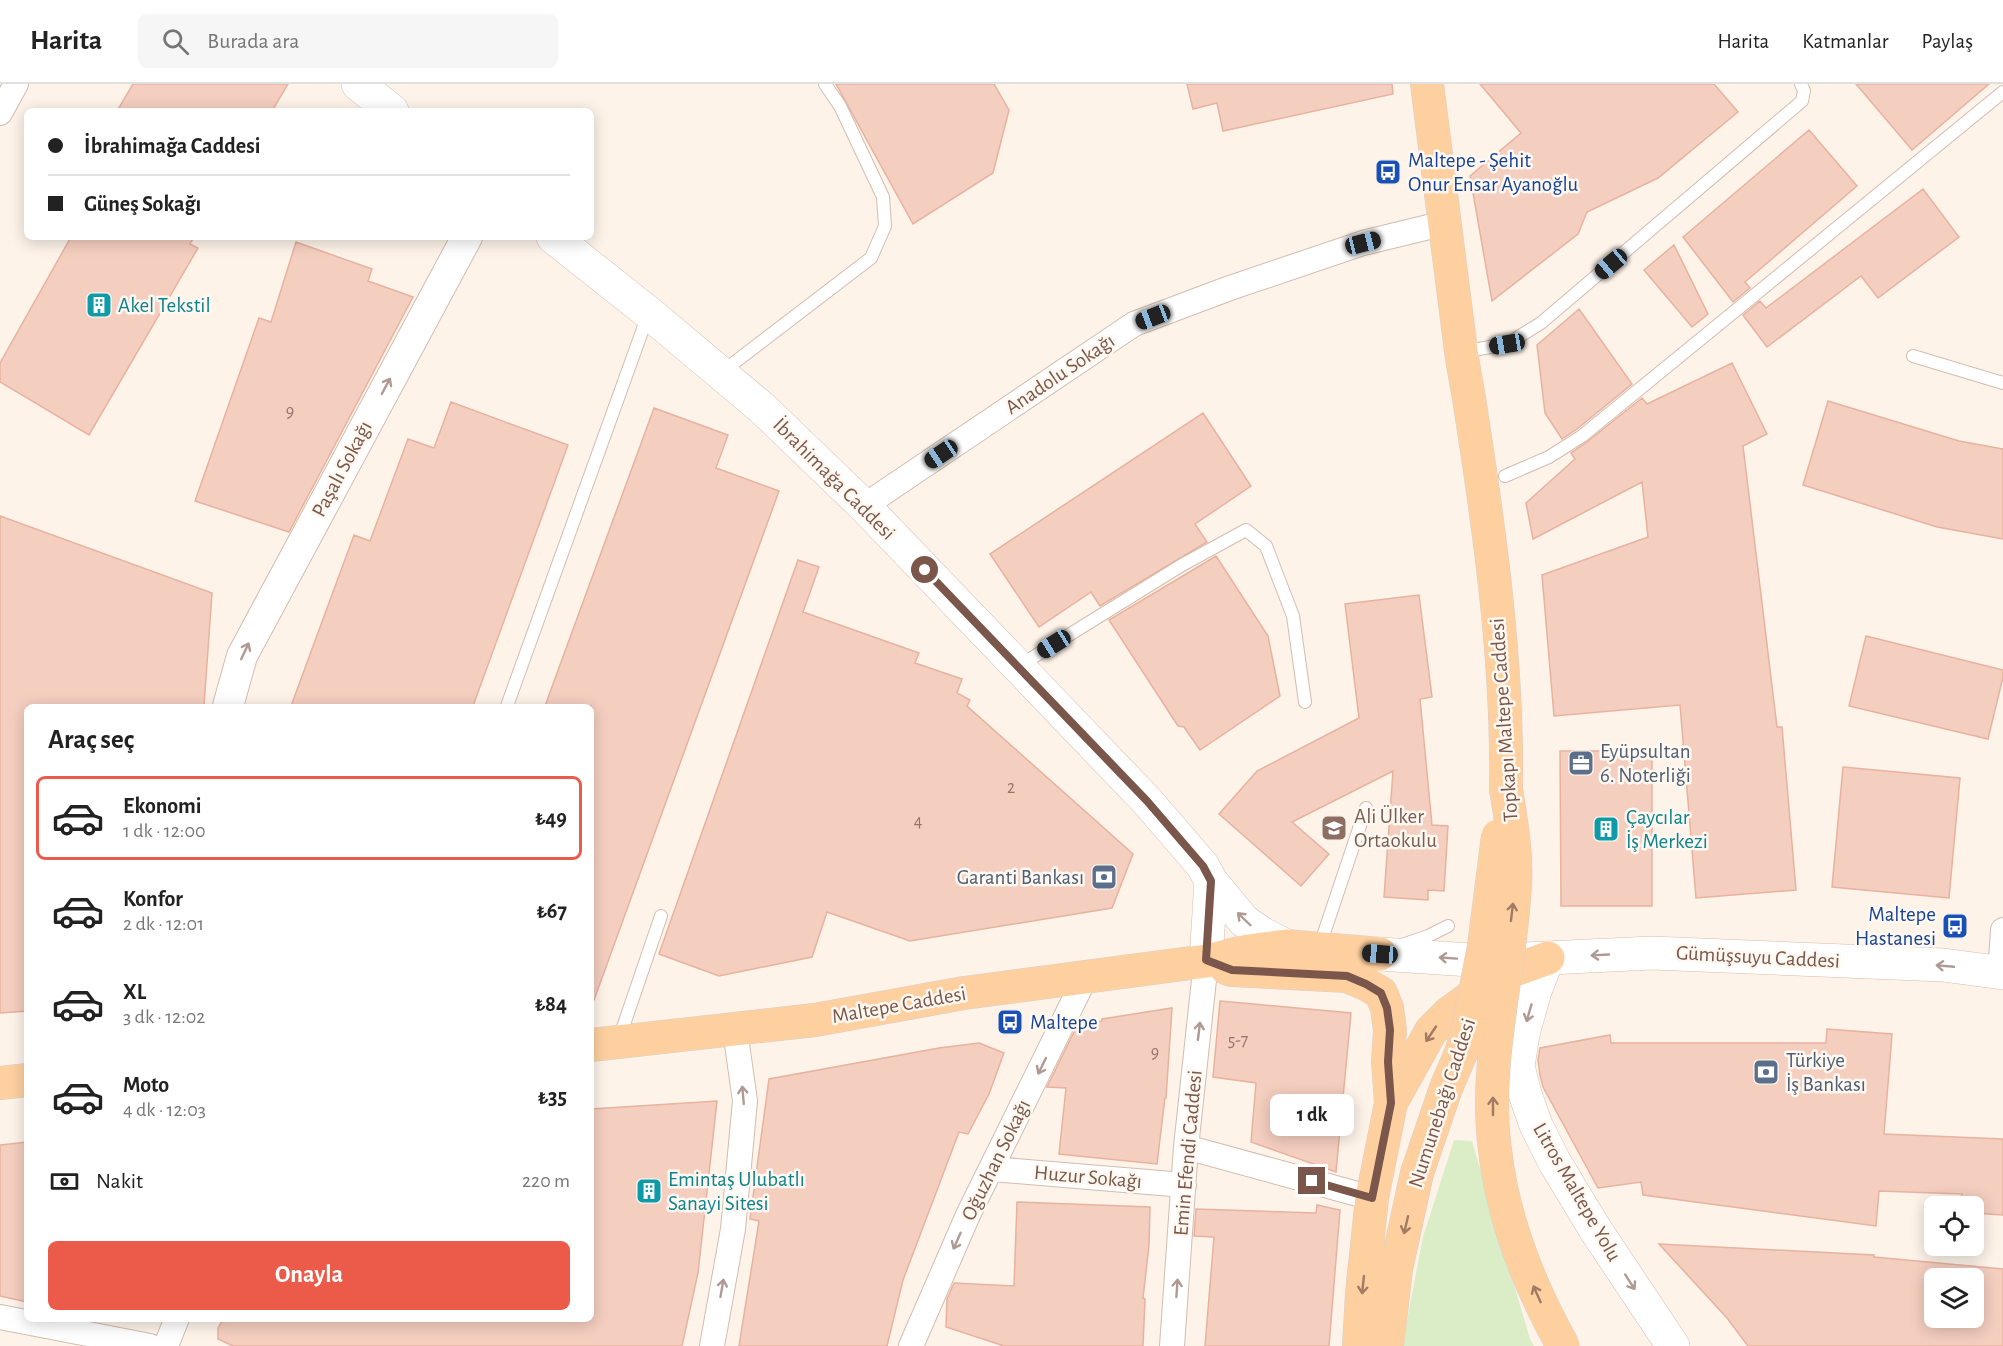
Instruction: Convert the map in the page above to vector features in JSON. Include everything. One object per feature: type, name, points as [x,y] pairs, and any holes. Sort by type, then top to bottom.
[{"type":"main road","name":"Topkapı Maltepe Caddesi","points":[[1427,84],[1461,352],[1493,479],[1507,752],[1506,789],[1514,841],[1515,884],[1494,1069],[1494,1149],[1504,1205],[1518,1252],[1563,1346]]},
{"type":"main road","name":"İbrahimağa Caddesi","points":[[557,240],[649,313],[762,408],[864,506],[1147,801],[1203,866],[1211,881],[1244,921],[1286,946]]},
{"type":"main road","name":"Numunebağı Caddesi","points":[[1387,1346],[1396,1269],[1417,1173],[1446,1088],[1461,1053],[1468,1025],[1484,946],[1506,789]]},
{"type":"main road","points":[[1211,881],[1206,960],[1232,970],[1347,976],[1381,993],[1387,1008],[1390,1030],[1388,1062],[1391,1103],[1372,1198],[1359,1346]]},
{"type":"main road","name":"Maltepe Caddesi","points":[[604,1044],[815,1020],[964,993],[1206,960],[1286,946],[1380,954]]},
{"type":"main road","name":"Gümüşsuyu Caddesi","points":[[1380,954],[1485,961],[1652,953],[1943,965],[2002,973]]},
{"type":"main road","points":[[1391,1103],[1431,1031],[1449,1013],[1501,975],[1548,958]]},
{"type":"main road","name":"Litros Maltepe Yolu","points":[[1548,958],[1535,991],[1523,1034],[1518,1066],[1525,1094],[1536,1125],[1554,1161],[1595,1229],[1673,1346]]},
{"type":"main road","points":[[0,1083],[24,1080]]},
{"type":"street","points":[[0,113],[16,84]]},
{"type":"street","name":"Anadolu Sokağı","points":[[864,506],[1134,324],[1230,288],[1363,243],[1445,223]]},
{"type":"street","name":"Paşalı Sokağı","points":[[229,704],[242,656],[465,240]]},
{"type":"street","points":[[2002,973],[2003,930]]},
{"type":"street","name":"Emin Efendi Caddesi","points":[[1172,1346],[1186,1147],[1206,960]]},
{"type":"street","name":"Oğuzhan Sokağı","points":[[918,1344],[968,1215],[1086,976]]},
{"type":"street","points":[[712,1346],[733,1229],[745,1101],[735,1030]]},
{"type":"street","points":[[1186,1147],[1372,1198]]},
{"type":"street","name":"Huzur Sokağı","points":[[992,1169],[1184,1185]]},
{"type":"street","points":[[0,1317],[24,1322]]},
{"type":"street","points":[[26,1322],[150,1346]]},
{"type":"street","points":[[166,1346],[175,1322]]},
{"type":"lane","points":[[721,373],[871,258],[885,226],[883,197],[840,105],[825,84]]},
{"type":"lane","points":[[1461,352],[1507,344],[1541,323],[1802,101],[1801,84]]},
{"type":"lane","points":[[1493,479],[1549,457],[1582,436],[2003,92]]},
{"type":"lane","points":[[508,704],[649,313]]},
{"type":"lane","points":[[1913,356],[2003,382]]},
{"type":"lane","points":[[1018,667],[1182,565],[1246,530],[1266,546],[1293,616],[1305,702]]},
{"type":"lane","points":[[1318,949],[1366,808]]},
{"type":"lane","points":[[604,1044],[660,916]]},
{"type":"lane","points":[[1380,954],[1448,926]]},
{"type":"green space","points":[[1454,1140],[1472,1141],[1530,1339],[1534,1346],[1402,1346],[1423,1237]]},
{"type":"building","points":[[133,84],[288,84],[274,108],[119,108]]},
{"type":"building","points":[[836,84],[994,84],[1009,110],[993,173],[913,224]]},
{"type":"building","points":[[1187,84],[1392,84],[1393,94],[1223,131],[1217,103],[1193,109]]},
{"type":"building","points":[[1480,84],[1714,84],[1738,112],[1658,178],[1587,212],[1578,234],[1492,301],[1470,176],[1521,133]]},
{"type":"building","points":[[1856,84],[1989,84],[1912,150]]},
{"type":"building","points":[[1809,130],[1857,186],[1745,282],[1750,288],[1733,302],[1683,237]]},
{"type":"building","points":[[1923,189],[1959,237],[1878,298],[1861,276],[1767,347],[1743,315],[1760,301],[1766,308]]},
{"type":"building","name":"Akel Tekstil","points":[[69,240],[192,240],[190,244],[198,248],[89,435],[0,382],[0,363]]},
{"type":"building","points":[[296,242],[372,269],[368,281],[413,297],[289,532],[195,501],[259,318],[271,322]]},
{"type":"building","points":[[1674,245],[1708,314],[1692,327],[1644,270]]},
{"type":"building","points":[[1579,309],[1632,384],[1562,439],[1545,413],[1537,345]]},
{"type":"building","points":[[1732,363],[1767,434],[1743,446],[1777,727],[1782,727],[1796,890],[1696,898],[1680,705],[1554,716],[1542,575],[1648,537],[1642,482],[1533,539],[1526,503],[1575,459],[1571,453],[1642,398],[1647,404]]},
{"type":"building","points":[[1828,401],[1959,441],[2003,449],[2003,539],[1937,527],[1803,485]]},
{"type":"building","points":[[451,402],[568,445],[474,704],[292,704],[354,535],[370,541],[408,439],[434,448]]},
{"type":"building","points":[[654,408],[728,435],[716,468],[779,491],[594,1000],[594,704],[546,704]]},
{"type":"building","points":[[1203,413],[1251,486],[1195,524],[1207,542],[1100,606],[1091,592],[1039,627],[990,554]]},
{"type":"building","points":[[0,516],[212,593],[204,704],[24,704],[24,1011],[0,1013]]},
{"type":"building","points":[[1216,556],[1268,636],[1280,696],[1200,750],[1184,727],[1178,726],[1109,620]]},
{"type":"building","points":[[798,560],[819,567],[803,612],[919,653],[915,663],[962,679],[957,693],[970,700],[967,706],[1133,854],[1112,908],[910,941],[827,912],[812,957],[719,976],[659,954]]},
{"type":"building","points":[[1419,595],[1432,697],[1420,699],[1432,825],[1448,826],[1444,891],[1428,890],[1428,900],[1384,897],[1393,771],[1292,822],[1329,854],[1301,886],[1219,814],[1257,771],[1359,718],[1345,604]]},
{"type":"building","points":[[1866,636],[2003,670],[1988,739],[1849,706]]},
{"type":"building","name":"Çaycılar İş Merkezi","points":[[1560,751],[1652,751],[1652,906],[1561,906]]},
{"type":"building","points":[[1843,767],[1960,778],[1949,898],[1832,887]]},
{"type":"building","points":[[1220,1001],[1351,1013],[1336,1172],[1251,1142],[1256,1083],[1213,1077]]},
{"type":"building","points":[[1172,1008],[1166,1098],[1157,1164],[1059,1154],[1066,1088],[1047,1087],[1077,1026],[1102,1021],[1102,1019]]},
{"type":"building","points":[[1827,1029],[1892,1034],[1884,1134],[2003,1139],[2003,1215],[1984,1214],[1984,1196],[1879,1191],[1876,1226],[1643,1195],[1641,1182],[1598,1188],[1543,1087],[1538,1060],[1540,1048],[1610,1035],[1611,1043],[1826,1043]]},
{"type":"building","points":[[979,1043],[1004,1053],[989,1094],[968,1134],[959,1132],[903,1280],[887,1346],[739,1346],[759,1221],[750,1219],[769,1079],[939,1048]]},
{"type":"building","name":"Emintaş Ulubatlı Sanayi Sitesi","points":[[717,1101],[698,1273],[682,1346],[233,1346],[218,1339],[218,1328],[222,1322],[594,1322],[594,1109]]},
{"type":"building","points":[[24,1142],[24,1301],[0,1296],[0,1145]]},
{"type":"building","points":[[1017,1202],[1150,1207],[1149,1245],[1143,1298],[1145,1299],[1143,1346],[1004,1346],[946,1327],[947,1299],[954,1283],[1014,1286]]},
{"type":"building","points":[[1317,1205],[1340,1210],[1329,1346],[1205,1346],[1214,1237],[1194,1236],[1196,1209],[1316,1213]]},
{"type":"building","points":[[1659,1244],[1874,1255],[1874,1257],[2003,1269],[2003,1346],[1748,1346],[1727,1318]]},
{"type":"place","name":"Maltepe - Şehit Onur Ensar Ayanoğlu","points":[[1388,172]]},
{"type":"place","name":"Akel Tekstil","points":[[99,305]]},
{"type":"place","name":"Eyüpsultan 6. Noterliği","points":[[1581,763]]},
{"type":"place","name":"Ali Ülker Ortaokulu","points":[[1334,828]]},
{"type":"place","name":"Çaycılar İş Merkezi","points":[[1606,829]]},
{"type":"place","name":"Garanti Bankası","points":[[1104,877]]},
{"type":"place","name":"Maltepe Hastanesi","points":[[1955,926]]},
{"type":"place","name":"Maltepe","points":[[1010,1022]]},
{"type":"place","name":"Türkiye İş Bankası","points":[[1766,1072]]},
{"type":"place","name":"Emintaş Ulubatlı Sanayi Sitesi","points":[[649,1191]]},
{"type":"route","points":[[925,570],[1147,801],[1203,866],[1211,881],[1206,960],[1232,970],[1347,976],[1381,993],[1387,1008],[1390,1030],[1388,1062],[1391,1103],[1372,1198],[1312,1181]]}]
